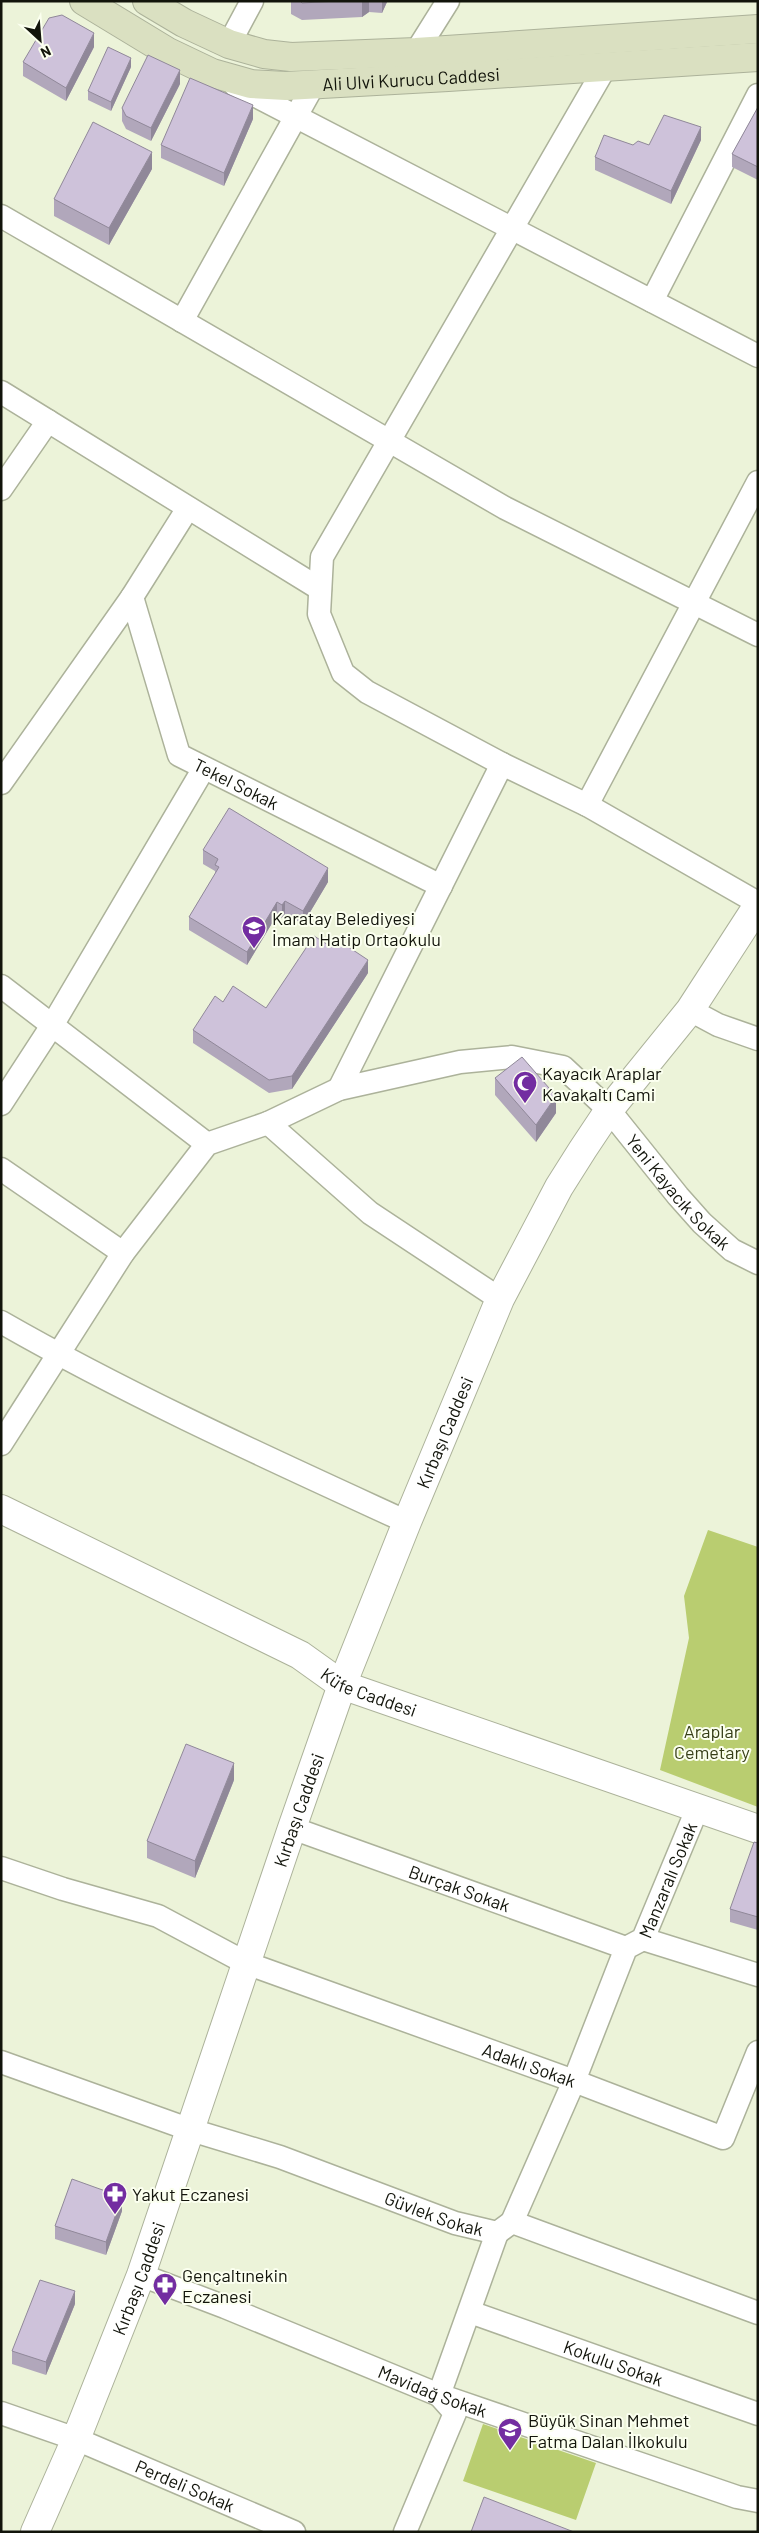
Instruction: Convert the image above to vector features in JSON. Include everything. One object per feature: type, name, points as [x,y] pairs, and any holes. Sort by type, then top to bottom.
[{"type":"main road","name":"Ali Ulvi Kurucu Caddesi","points":[[84,1],[168,52],[212,73],[252,84],[314,84],[758,57]]},
{"type":"main road","name":"Ali Ulvi Kurucu Caddesi","points":[[147,1],[184,24],[228,44],[264,54],[291,57],[416,52],[758,29]]},
{"type":"street","points":[[228,44],[252,1]]},
{"type":"street","points":[[416,52],[448,1]]},
{"type":"street","points":[[606,66],[322,557],[319,614],[343,673],[367,692],[502,764],[586,805],[758,904]]},
{"type":"street","points":[[212,73],[758,356]]},
{"type":"street","points":[[182,320],[314,84]]},
{"type":"street","points":[[652,301],[758,95]]},
{"type":"street","points":[[1,216],[505,508],[758,635]]},
{"type":"street","points":[[1,392],[320,590]]},
{"type":"street","points":[[1,489],[48,421]]},
{"type":"street","points":[[586,805],[758,482]]},
{"type":"street","points":[[1,783],[132,598],[188,508]]},
{"type":"street","name":"Tekel Sokak","points":[[132,598],[179,755],[441,886]]},
{"type":"street","points":[[339,1089],[502,764]]},
{"type":"street","points":[[1,1104],[53,1024],[204,768]]},
{"type":"street","name":"Kırbaşı Caddesi","points":[[35,2532],[76,2439],[141,2275],[342,1685],[406,1522],[500,1299],[559,1187],[609,1110],[690,1010],[758,904]]},
{"type":"street","points":[[1,986],[207,1144],[123,1254],[57,1354],[1,1444]]},
{"type":"street","points":[[690,1010],[718,1025],[758,1039]]},
{"type":"street","name":"Yeni Kayacık Sokak","points":[[207,1144],[268,1123],[339,1089],[460,1062],[512,1056],[563,1067],[609,1110],[702,1223],[732,1250],[758,1263]]},
{"type":"street","points":[[268,1123],[370,1214],[500,1299]]},
{"type":"street","points":[[1,1169],[123,1254]]},
{"type":"street","points":[[1,1322],[57,1354],[262,1455],[406,1522]]},
{"type":"street","name":"Küfe Caddesi","points":[[1,1509],[300,1655],[342,1685],[758,1829]]},
{"type":"street","name":"Manzaralı Sokak","points":[[439,2395],[505,2227],[574,2081],[698,1807]]},
{"type":"street","name":"Burçak Sokak","points":[[292,1828],[635,1944],[758,1975]]},
{"type":"street","name":"Adaklı Sokak","points":[[1,1868],[63,1890],[158,1916],[246,1963],[574,2081],[723,2138],[758,2052]]},
{"type":"street","name":"Güvlek Sokak","points":[[1,2062],[191,2130],[280,2157],[455,2223],[505,2227],[758,2313]]},
{"type":"street","name":"Mavidağ Sokak","points":[[141,2275],[225,2307],[439,2395],[728,2494],[758,2501]]},
{"type":"street","name":"Kokulu Sokak","points":[[470,2312],[758,2414]]},
{"type":"street","points":[[405,2532],[455,2413],[439,2395]]},
{"type":"street","name":"Perdeli Sokak","points":[[1,2413],[76,2439],[247,2523],[294,2532]]},
{"type":"green space","name":"Araplar Cemetary","points":[[708,1530],[758,1547],[758,1807],[660,1770],[689,1638],[684,1596]]},
{"type":"green space","points":[[483,2424],[596,2463],[576,2520],[463,2481]]},
{"type":"building","points":[[300,1],[337,1],[302,3]]},
{"type":"building","points":[[62,15],[94,33],[66,88],[23,62],[49,18]]},
{"type":"building","points":[[108,47],[131,58],[111,102],[88,91]]},
{"type":"building","points":[[148,55],[180,70],[151,128],[126,116],[122,108]]},
{"type":"building","points":[[190,78],[253,105],[224,173],[161,145]]},
{"type":"building","points":[[758,107],[758,167],[732,154]]},
{"type":"building","points":[[664,115],[701,127],[671,191],[595,157],[604,135],[633,145],[638,141],[649,145]]},
{"type":"building","points":[[93,122],[152,152],[109,228],[54,199]]},
{"type":"building","points":[[229,808],[328,868],[303,911],[285,901],[282,905],[277,902],[247,952],[189,917],[219,867],[215,865],[218,859],[203,850]]},
{"type":"building","points":[[314,936],[330,946],[335,938],[368,960],[292,1076],[269,1080],[193,1030],[215,996],[223,1002],[233,986],[266,1008]]},
{"type":"building","points":[[522,1057],[556,1096],[536,1125],[495,1078]]},
{"type":"building","points":[[186,1744],[234,1763],[195,1861],[147,1841]]},
{"type":"building","points":[[754,1842],[758,1843],[758,1917],[730,1909]]},
{"type":"building","points":[[72,2179],[122,2197],[106,2242],[55,2226]]},
{"type":"building","points":[[40,2280],[75,2291],[46,2362],[12,2351]]},
{"type":"building","points":[[484,2497],[574,2532],[471,2532]]},
{"type":"place","name":"Karatay Belediyesi İmam Hatip Ortaokulu","points":[[254,949]]},
{"type":"place","name":"Kayacık Araplar Kavakaltı Cami","points":[[525,1104]]},
{"type":"place","name":"Yakut Eczanesi","points":[[115,2215]]},
{"type":"place","name":"Gençaltınekin Eczanesi","points":[[165,2306]]},
{"type":"place","name":"Büyük Sinan Mehmet Fatma Dalan İlkokulu","points":[[510,2451]]}]
